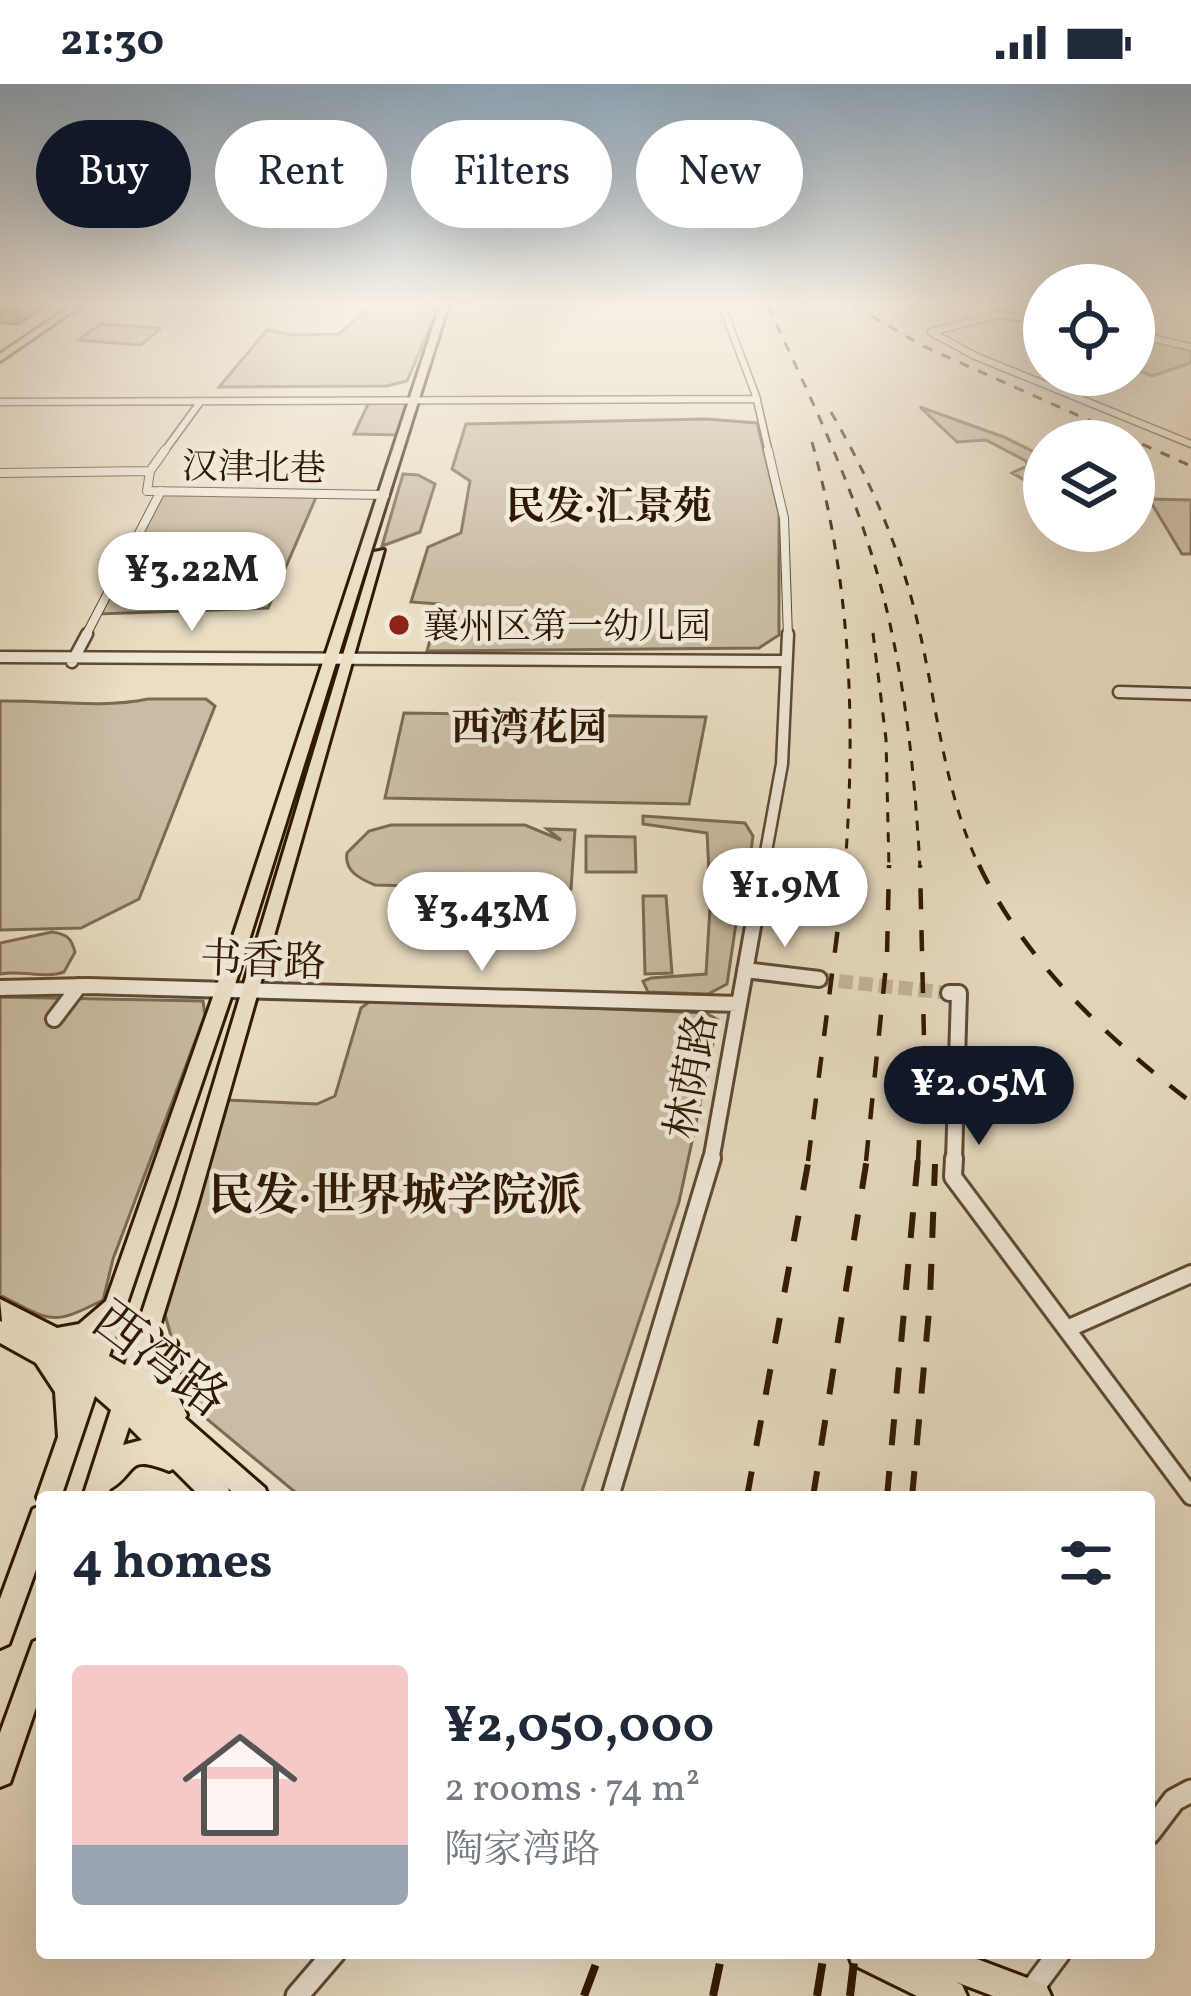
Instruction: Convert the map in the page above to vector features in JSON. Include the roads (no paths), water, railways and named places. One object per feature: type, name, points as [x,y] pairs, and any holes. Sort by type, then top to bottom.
[{"type":"main road","points":[[99,1491],[250,992],[385,496],[417,398]]},
{"type":"main road","points":[[52,1491],[340,661],[417,398]]},
{"type":"main road","points":[[67,1448],[66,1389],[49,1346],[96,1326],[121,1291]]},
{"type":"main road","name":"西湾路","points":[[0,1309],[187,1435],[249,1491]]},
{"type":"main road","points":[[153,1316],[155,1372],[162,1394],[187,1435]]},
{"type":"main road","name":"西湾路","points":[[0,1331],[49,1346]]},
{"type":"main road","name":"西湾路","points":[[128,1398],[213,1491]]},
{"type":"main road","points":[[100,1491],[128,1453],[144,1449],[189,1469]]},
{"type":"main road","points":[[0,1635],[36,1535]]},
{"type":"main road","points":[[0,1773],[36,1668]]},
{"type":"main road","points":[[875,1959],[951,1996]]},
{"type":"main road","points":[[936,1959],[1030,1995]]},
{"type":"street","points":[[0,399],[756,396]]},
{"type":"street","name":"林荫路","points":[[612,1491],[711,1164],[782,764],[790,602],[784,518],[756,396]]},
{"type":"street","points":[[1073,396],[1191,444]]},
{"type":"street","points":[[0,399],[448,398]]},
{"type":"street","points":[[150,471],[201,401]]},
{"type":"street","name":"汉津北巷","points":[[0,473],[150,471],[147,491],[385,496]]},
{"type":"street","points":[[72,661],[161,491]]},
{"type":"street","points":[[0,662],[784,661]]},
{"type":"street","points":[[1119,692],[1191,694]]},
{"type":"street","points":[[745,970],[819,979]]},
{"type":"street","points":[[54,1019],[79,986]]},
{"type":"street","name":"书香路","points":[[0,988],[79,986],[739,1004]]},
{"type":"street","points":[[949,992],[959,994],[953,1177],[1191,1496]]},
{"type":"street","points":[[1067,1329],[1191,1274]]},
{"type":"street","points":[[1155,1825],[1174,1801],[1191,1791]]},
{"type":"street","points":[[297,1996],[329,1959]]},
{"type":"street","points":[[1030,1995],[1055,1959]]},
{"type":"tunnel","points":[[819,979],[949,993]]},
{"type":"railway","points":[[808,395],[858,512],[890,622],[904,704],[920,868]]},
{"type":"railway","points":[[1033,395],[1191,466]]},
{"type":"railway","points":[[831,412],[868,483],[898,557],[922,641],[956,805],[980,868]]},
{"type":"railway","points":[[812,442],[835,548],[847,654],[850,760],[845,868]]},
{"type":"railway","points":[[873,633],[886,739],[889,867]]},
{"type":"railway","points":[[808,1161],[846,865]]},
{"type":"railway","points":[[918,1161],[924,1039],[920,865]]},
{"type":"railway","points":[[979,865],[1044,966],[1129,1052],[1191,1102]]},
{"type":"railway","points":[[866,1161],[887,956],[889,867]]},
{"type":"railway","points":[[748,1491],[809,1158]]},
{"type":"railway","points":[[814,1491],[867,1158]]},
{"type":"railway","points":[[888,1491],[918,1158]]},
{"type":"railway","points":[[913,1491],[930,1300],[935,1164]]},
{"type":"railway","points":[[584,1996],[598,1959]]},
{"type":"railway","points":[[713,1996],[721,1959]]},
{"type":"railway","points":[[817,1996],[823,1959]]},
{"type":"railway","points":[[850,1996],[854,1959]]},
{"type":"place","name":"襄州区第一幼儿园","points":[[399,625]]},
{"type":"district","name":"民发·汇景苑","points":[[609,505]]},
{"type":"district","name":"西湾花园","points":[[529,726]]},
{"type":"district","name":"民发·世界城学院派","points":[[395,1194]]}]
